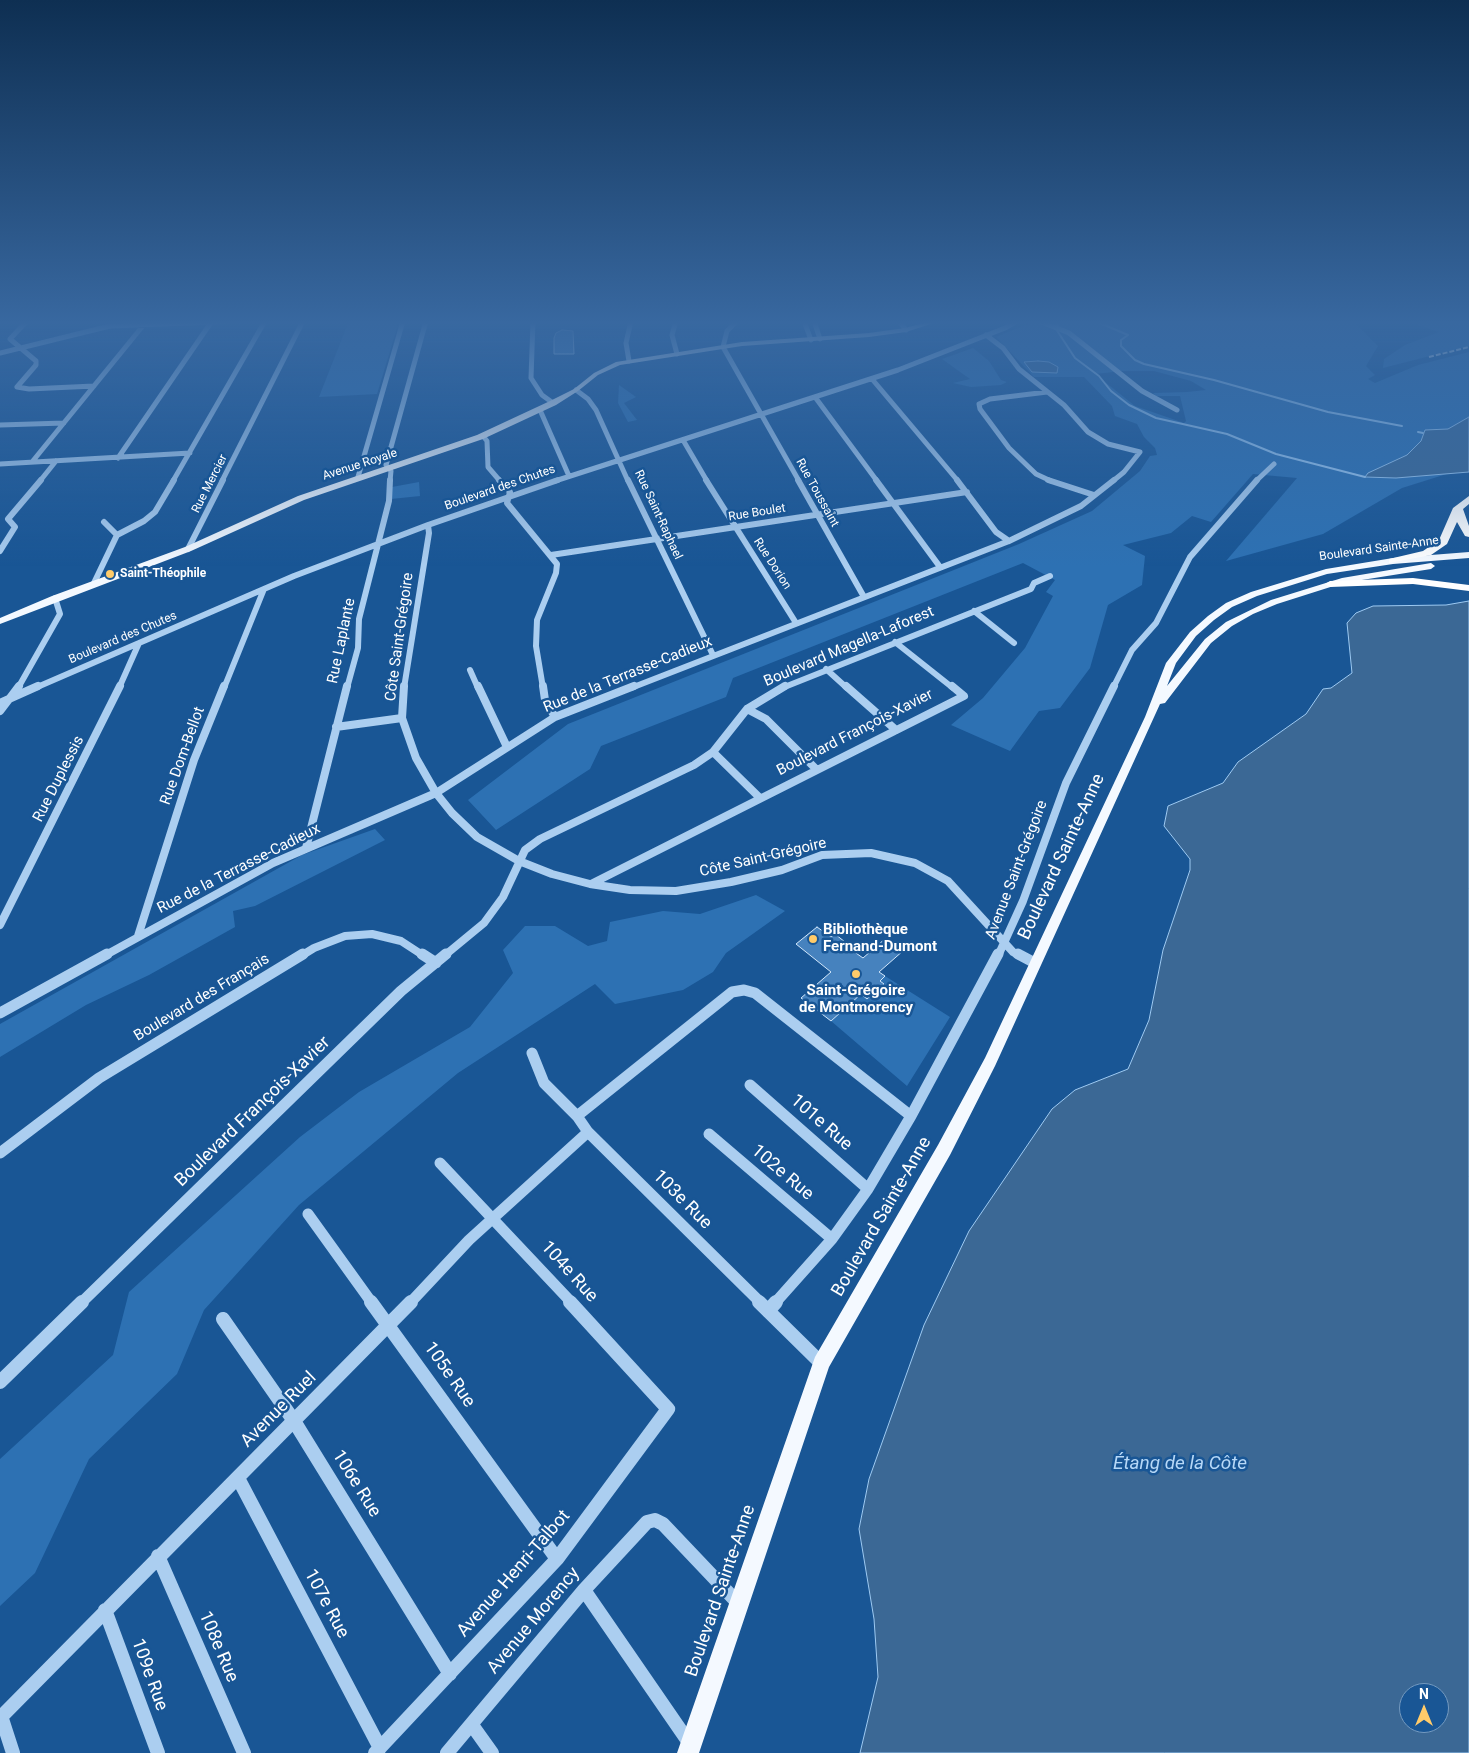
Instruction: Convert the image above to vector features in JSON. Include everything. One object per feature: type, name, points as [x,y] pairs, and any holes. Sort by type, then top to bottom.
[{"type":"highway","points":[[1393,561],[1427,553],[1443,542],[1458,508],[1469,499]]},
{"type":"highway","points":[[1458,508],[1463,525],[1469,534]]},
{"type":"highway","points":[[1330,584],[1413,581],[1469,588]]},
{"type":"main road","name":"Avenue Royale","points":[[0,621],[94,583],[188,549],[301,498],[483,436],[553,403]]},
{"type":"main road","name":"Boulevard Sainte-Anne","points":[[689,1749],[821,1363],[944,1150],[990,1062],[1150,717],[1171,663],[1193,634],[1229,605],[1254,594],[1304,577],[1393,561],[1469,555]]},
{"type":"main road","name":"Boulevard Sainte-Anne","points":[[1150,717],[1196,653],[1229,624],[1274,602],[1330,584],[1388,572],[1469,562]]},
{"type":"street","points":[[32,462],[80,403]]},
{"type":"street","points":[[118,458],[156,403]]},
{"type":"street","points":[[94,583],[117,535],[144,521],[155,512],[219,403]]},
{"type":"street","name":"Rue Mercier","points":[[188,549],[262,403]]},
{"type":"street","points":[[358,477],[379,403]]},
{"type":"street","name":"Rue Laplante","points":[[306,848],[358,648],[359,619],[390,501],[391,471],[386,465],[403,403]]},
{"type":"street","name":"Rue Saint-Raphael","points":[[591,403],[596,410],[713,655]]},
{"type":"street","name":"Rue Toussaint","points":[[753,403],[864,597]]},
{"type":"street","name":"Boulevard des Chutes","points":[[0,703],[264,589],[428,524],[569,476],[797,403]]},
{"type":"street","points":[[819,403],[896,504],[940,567]]},
{"type":"street","points":[[892,403],[967,492],[996,532],[1009,541]]},
{"type":"street","points":[[982,403],[980,404],[980,409],[1009,448],[1036,474],[1058,484],[1094,495]]},
{"type":"street","points":[[1060,403],[1088,432],[1098,439],[1108,444],[1140,452]]},
{"type":"street","points":[[1164,403],[1177,410]]},
{"type":"street","points":[[540,410],[543,413],[569,476]]},
{"type":"street","points":[[0,425],[64,423]]},
{"type":"street","points":[[483,436],[487,441],[488,467],[510,492],[507,503],[557,564],[556,574],[537,620],[536,646],[545,700],[555,717]]},
{"type":"street","name":"Rue Dorion","points":[[683,440],[735,528],[796,623]]},
{"type":"street","name":"Rue de la Terrasse-Cadieux","points":[[0,1013],[273,863],[436,792],[555,717],[1009,541],[1081,506],[1124,472],[1140,452]]},
{"type":"street","points":[[0,464],[190,453]]},
{"type":"street","points":[[8,519],[56,461]]},
{"type":"street","name":"Avenue Saint-Grégoire","points":[[768,1311],[832,1239],[868,1188],[911,1116],[1004,944],[1023,901],[1066,783],[1132,650],[1156,623],[1190,557],[1256,481],[1274,464]]},
{"type":"street","name":"Rue Boulet","points":[[551,555],[967,492]]},
{"type":"street","points":[[0,517],[8,519],[14,527],[12,535],[0,551]]},
{"type":"street","points":[[104,522],[117,535]]},
{"type":"street","name":"Côte Saint-Grégoire","points":[[428,524],[429,533],[404,689],[402,718],[416,758],[436,792],[452,813],[477,836],[519,861],[552,874],[590,884],[630,890],[676,891],[731,882],[782,870],[822,855],[871,853],[915,862],[948,881],[1004,944],[1013,952],[1035,963]]},
{"type":"street","name":"Boulevard Magella-Laforest","points":[[519,861],[525,850],[540,839],[694,765],[714,752],[747,709],[776,690],[1031,589],[1034,583],[1050,576]]},
{"type":"street","name":"Rue Dom-Bellot","points":[[138,936],[194,760],[264,589]]},
{"type":"street","points":[[0,711],[12,698],[60,614],[55,598]]},
{"type":"street","points":[[974,611],[1014,643]]},
{"type":"street","name":"Boulevard François-Xavier","points":[[590,884],[964,696],[895,642]]},
{"type":"street","name":"Rue Duplessis","points":[[0,925],[111,707],[139,643]]},
{"type":"street","points":[[826,669],[896,730]]},
{"type":"street","points":[[470,670],[507,747]]},
{"type":"street","points":[[747,709],[766,719],[816,769]]},
{"type":"street","points":[[336,727],[402,718]]},
{"type":"street","points":[[714,752],[760,798]]},
{"type":"street","name":"Boulevard François-Xavier","points":[[0,1382],[401,992],[490,916],[502,897],[519,861]]},
{"type":"street","name":"Boulevard des Français","points":[[0,1153],[99,1078],[314,948],[345,936],[372,934],[401,941],[436,963]]},
{"type":"street","points":[[577,1116],[732,992],[744,990],[754,993],[911,1116]]},
{"type":"street","name":"103e Rue","points":[[532,1052],[544,1083],[577,1116],[588,1132],[821,1363]]},
{"type":"street","name":"101e Rue","points":[[750,1085],[868,1188]]},
{"type":"street","name":"Avenue Ruel","points":[[1,1717],[104,1610],[390,1324],[469,1240],[588,1132]]},
{"type":"street","name":"102e Rue","points":[[709,1134],[832,1239]]},
{"type":"street","name":"104e Rue","points":[[440,1163],[494,1218],[668,1409]]},
{"type":"street","name":"105e Rue","points":[[308,1214],[390,1324],[557,1559]]},
{"type":"street","name":"106e Rue","points":[[223,1319],[294,1421],[450,1674]]},
{"type":"street","name":"Avenue Henri-Talbot","points":[[378,1750],[557,1559],[668,1409]]},
{"type":"street","name":"107e Rue","points":[[238,1478],[378,1750]]},
{"type":"street","name":"Avenue Morency","points":[[447,1753],[584,1590],[647,1522],[655,1520],[663,1524],[738,1603]]},
{"type":"street","name":"108e Rue","points":[[158,1556],[244,1753]]},
{"type":"street","points":[[584,1590],[689,1749]]},
{"type":"street","name":"109e Rue","points":[[104,1610],[158,1753]]},
{"type":"street","points":[[1,1717],[14,1753]]},
{"type":"street","points":[[472,1725],[492,1753]]},
{"type":"shaded area","points":[[618,403],[624,403],[637,420],[628,422]]},
{"type":"shaded area","points":[[1109,403],[1131,403],[1135,406],[1184,423],[1186,421],[1182,403],[1469,403],[1469,467],[1402,488],[1323,534],[1226,561],[1297,478],[1253,474],[1211,522],[1192,516],[1171,533],[1123,545],[1145,556],[1142,585],[1108,605],[1090,668],[1060,708],[1039,711],[1010,751],[951,725],[983,698],[1025,648],[1053,596],[1046,592],[1055,580],[1023,563],[733,678],[726,697],[601,746],[590,769],[496,830],[468,800],[568,724],[1019,544],[1092,511],[1140,471],[1150,456],[1157,455],[1155,448],[1144,437],[1137,424],[1115,416]]},
{"type":"shaded area","points":[[419,482],[420,496],[391,499],[392,487]]},
{"type":"shaded area","points":[[375,829],[385,840],[255,906],[233,911],[235,927],[149,975],[86,1005],[0,1057],[0,1024],[302,855]]},
{"type":"shaded area","points":[[756,895],[785,911],[726,953],[713,972],[683,990],[615,1004],[595,984],[458,1073],[299,1205],[204,1310],[177,1374],[89,1459],[35,1573],[0,1606],[0,1459],[113,1355],[129,1292],[300,1137],[359,1092],[470,1027],[513,973],[503,950],[525,926],[555,926],[588,946],[607,941],[610,922],[663,911],[700,914]]},
{"type":"shaded area","points":[[885,976],[950,1017],[907,1086],[831,1021],[861,994],[867,999],[884,984],[880,981]]},
{"type":"water","points":[[1469,417],[1469,472],[1396,478],[1365,477],[1368,473],[1407,455],[1421,441],[1425,430],[1448,429]]},
{"type":"water","name":"Étang de la Côte","points":[[1469,601],[1469,1753],[860,1753],[878,1677],[874,1619],[859,1529],[869,1479],[924,1325],[969,1231],[1052,1109],[1075,1090],[1128,1069],[1149,1020],[1163,950],[1190,870],[1190,859],[1164,826],[1168,806],[1223,783],[1238,762],[1306,714],[1323,689],[1331,688],[1352,673],[1347,623],[1356,613],[1373,606],[1446,605]]},
{"type":"building","name":"Saint-Grégoire de Montmorency","points":[[817,927],[831,937],[835,934],[845,942],[843,944],[863,958],[886,938],[904,950],[879,972],[885,976],[880,981],[884,984],[867,999],[861,994],[831,1021],[801,998],[831,972],[796,944]]},
{"type":"waterway","points":[[1126,403],[1156,418],[1227,434],[1276,454],[1365,477]]},
{"type":"waterway","points":[[1295,403],[1328,412],[1402,426]]},
{"type":"waterway","points":[[1418,432],[1423,433]]},
{"type":"place","name":"Saint-Théophile","points":[[110,574]]},
{"type":"place","name":"Bibliothèque Fernand-Dumont","points":[[813,939]]},
{"type":"place","name":"Saint-Grégoire de Montmorency","points":[[856,974]]}]
